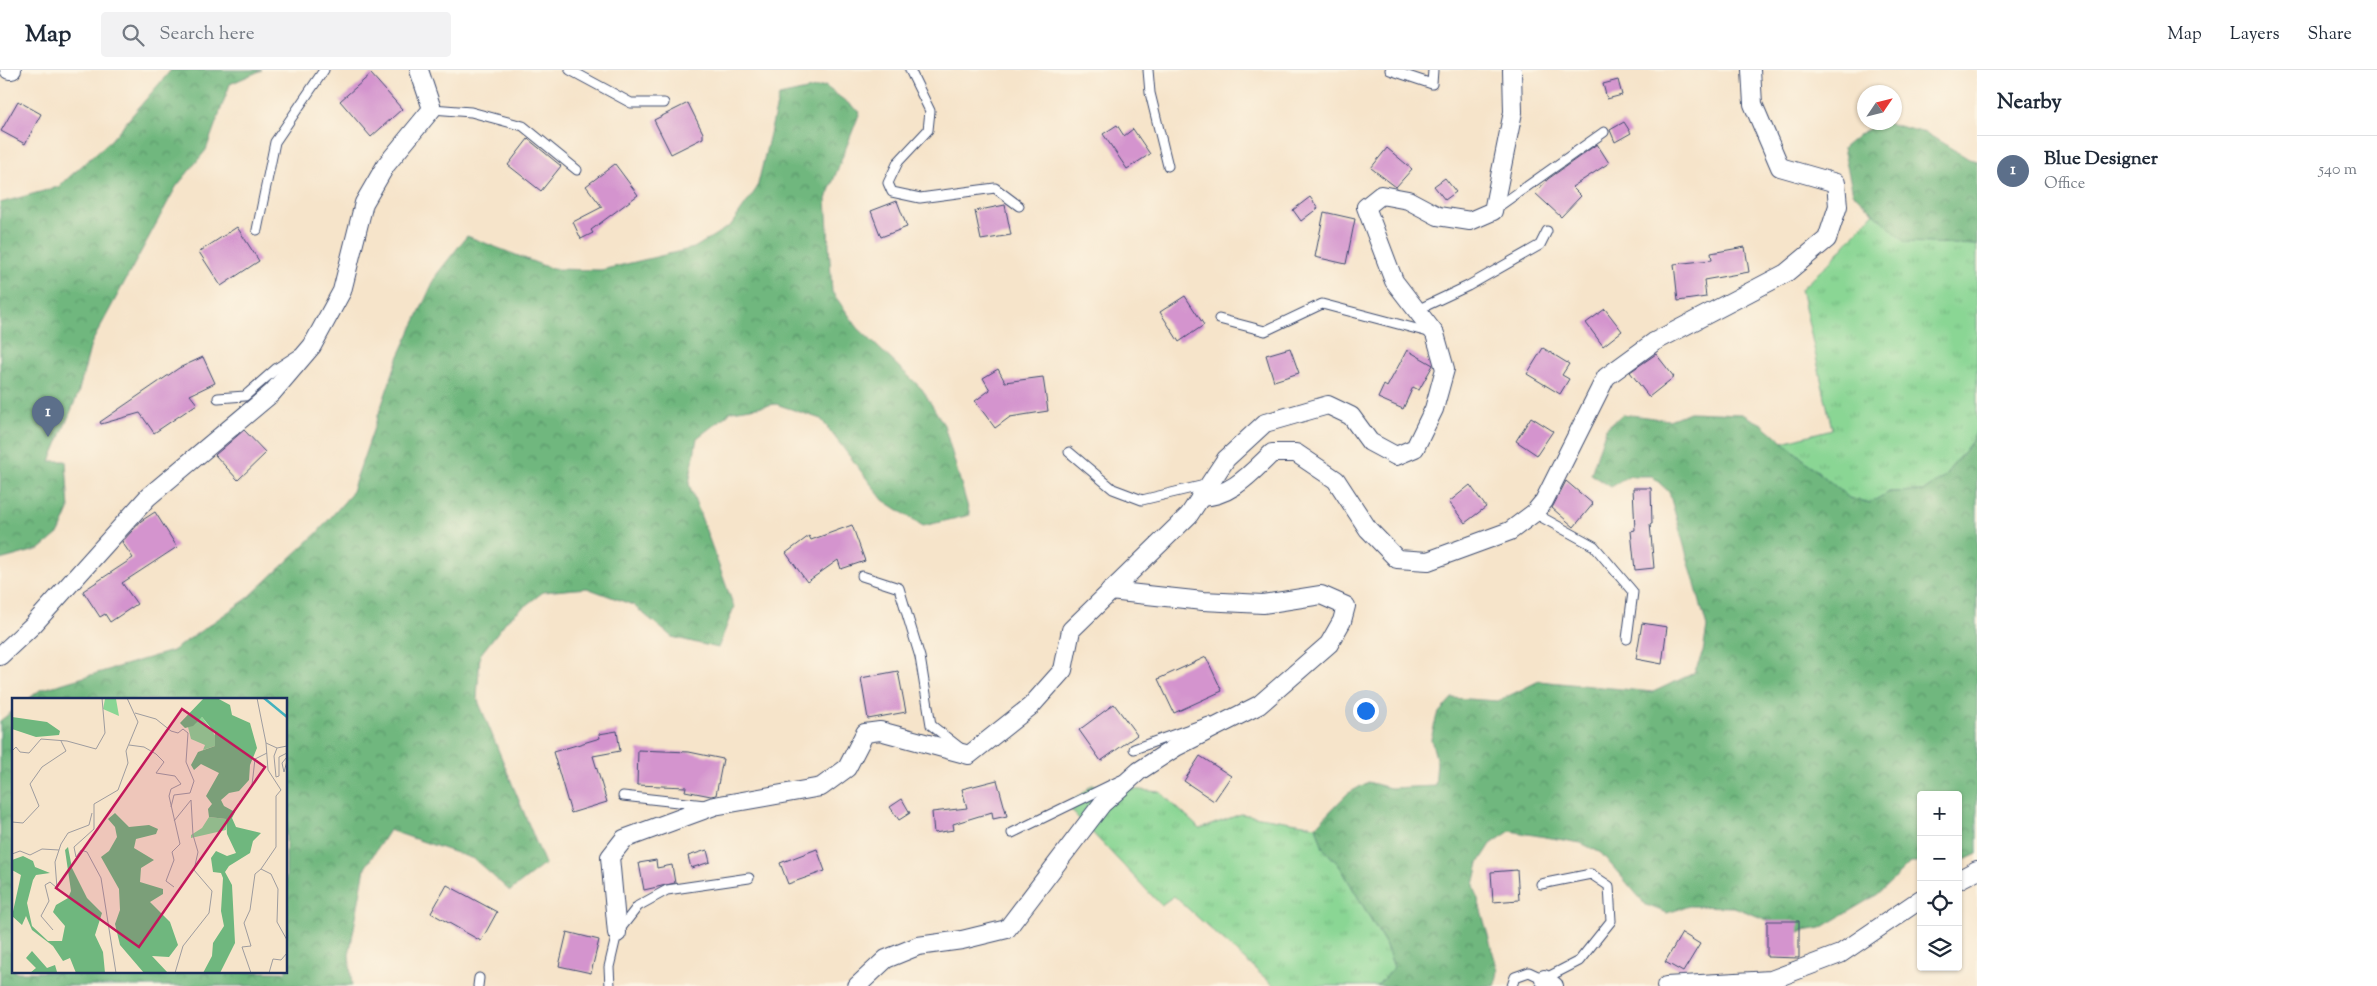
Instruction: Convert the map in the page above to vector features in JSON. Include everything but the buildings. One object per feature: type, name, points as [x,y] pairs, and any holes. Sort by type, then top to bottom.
[{"type":"street","points":[[0,656],[33,625],[148,497],[272,393],[312,346],[342,291],[364,203],[386,165],[432,109],[419,70]]},
{"type":"street","points":[[617,933],[610,858],[624,839],[714,806],[821,787],[847,768],[865,733],[880,731],[969,755],[1031,706],[1063,670],[1072,630],[1189,515],[1226,459],[1265,423],[1328,405],[1351,416],[1370,442],[1396,456],[1415,448],[1434,409],[1445,369],[1434,334],[1394,281],[1366,207],[1381,195],[1408,200],[1438,216],[1470,221],[1493,211],[1513,112],[1512,70]]},
{"type":"street","points":[[1205,490],[1215,497],[1236,487],[1272,453],[1296,453],[1336,480],[1368,530],[1397,559],[1428,561],[1510,530],[1534,513],[1544,501],[1606,377],[1654,342],[1786,273],[1826,239],[1838,206],[1836,183],[1780,167],[1753,104],[1751,70]]},
{"type":"street","points":[[857,986],[886,959],[918,946],[962,940],[1007,929],[1102,804],[1139,771],[1176,747],[1259,704],[1329,644],[1342,621],[1346,606],[1321,595],[1264,604],[1202,601],[1110,591]]},
{"type":"street","points":[[1962,878],[1977,870]]},
{"type":"street","points":[[1666,986],[1771,980],[1840,954],[1917,902]]},
{"type":"lane","points":[[257,230],[275,142],[324,70]]},
{"type":"lane","points":[[570,70],[632,103],[664,103]]},
{"type":"lane","points":[[910,70],[930,111],[928,130],[898,162],[888,182],[892,192],[920,198],[994,188],[1018,206]]},
{"type":"lane","points":[[1148,70],[1150,93],[1168,166]]},
{"type":"lane","points":[[1390,70],[1432,84],[1433,70]]},
{"type":"lane","points":[[432,109],[471,112],[523,126],[577,170]]},
{"type":"lane","points":[[1493,211],[1604,132]]},
{"type":"lane","points":[[1417,310],[1468,286],[1540,245],[1547,231]]},
{"type":"lane","points":[[1219,320],[1265,331],[1322,304],[1434,334]]},
{"type":"lane","points":[[218,398],[245,396],[277,368],[312,346]]},
{"type":"lane","points":[[1069,452],[1113,489],[1142,500],[1205,490]]},
{"type":"lane","points":[[1534,513],[1594,546],[1633,592],[1627,639]]},
{"type":"lane","points":[[862,576],[899,588],[920,657],[931,725],[969,755]]},
{"type":"lane","points":[[1134,748],[1259,704]]},
{"type":"lane","points":[[1012,833],[1139,771]]},
{"type":"lane","points":[[623,796],[714,806]]},
{"type":"lane","points":[[1512,986],[1515,977],[1529,972],[1549,983],[1579,961],[1611,921],[1609,886],[1591,874],[1541,884]]},
{"type":"lane","points":[[610,986],[609,967],[617,933],[638,906],[667,890],[749,878]]},
{"type":"green space","points":[[171,70],[262,70],[230,84],[206,150],[176,187],[91,344],[78,394],[50,461],[66,461],[69,510],[59,533],[40,549],[0,560],[0,203],[58,187],[111,140]]},
{"type":"green space","points":[[825,86],[860,112],[826,199],[832,292],[858,328],[922,389],[944,425],[970,515],[923,526],[883,500],[821,419],[776,404],[732,411],[697,438],[689,484],[734,607],[718,648],[672,637],[633,605],[587,588],[543,592],[508,619],[480,655],[477,698],[545,864],[510,891],[474,859],[389,830],[365,868],[349,955],[352,986],[0,986],[0,721],[12,712],[12,974],[288,974],[288,698],[30,698],[40,690],[172,651],[248,598],[318,532],[351,494],[398,358],[437,274],[467,236],[552,269],[601,270],[694,248],[731,225],[757,188],[779,96]]},
{"type":"green space","points":[[1902,127],[1926,133],[1969,159],[1977,161],[1977,245],[1905,242],[1853,193],[1843,148],[1867,130],[1902,130]]},
{"type":"green space","points":[[1874,212],[1905,241],[1977,245],[1977,430],[1972,441],[1942,479],[1924,491],[1889,492],[1870,503],[1849,498],[1783,442],[1832,429],[1801,289],[1832,260]]},
{"type":"green space","points":[[1690,412],[1742,414],[1762,424],[1849,498],[1870,503],[1889,492],[1924,491],[1942,479],[1972,441],[1977,430],[1977,854],[1962,861],[1962,791],[1917,791],[1917,862],[1911,862],[1878,894],[1821,928],[1798,932],[1734,907],[1689,906],[1667,913],[1646,905],[1601,853],[1581,843],[1510,831],[1491,844],[1479,863],[1474,885],[1498,971],[1495,986],[1377,986],[1394,967],[1385,943],[1339,865],[1323,848],[1316,826],[1347,794],[1368,782],[1390,788],[1435,786],[1437,762],[1431,739],[1437,715],[1452,698],[1498,701],[1539,681],[1653,692],[1694,673],[1703,652],[1707,627],[1669,492],[1652,476],[1630,476],[1611,487],[1591,474],[1606,428],[1623,414],[1669,420]]},
{"type":"green space","points":[[1092,785],[1160,792],[1200,829],[1241,814],[1316,826],[1323,848],[1339,865],[1385,943],[1394,967],[1377,986],[1274,986],[1174,896],[1161,905],[1067,806]]},
{"type":"place","name":"Blue Designer","points":[[48,437]]}]
